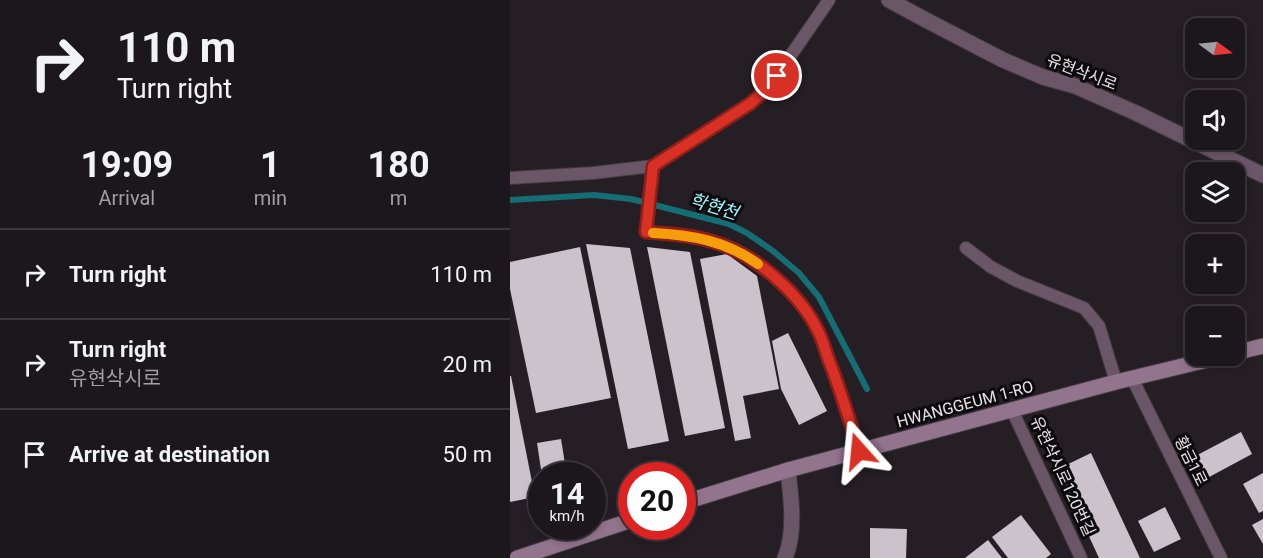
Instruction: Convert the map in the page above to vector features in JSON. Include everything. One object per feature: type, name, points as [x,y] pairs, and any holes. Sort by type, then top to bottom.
[{"type":"street","name":"유현삭시로","points":[[889,0],[1003,60],[1043,77],[1075,86],[1136,112],[1263,175]]},
{"type":"street","points":[[1245,350],[1263,346]]},
{"type":"street","name":"HWANGGEUM 1-RO","points":[[696,499],[788,470],[1185,365]]},
{"type":"street","points":[[785,558],[792,519],[788,470]]},
{"type":"street","points":[[517,558],[618,525]]},
{"type":"lane","points":[[510,178],[593,173],[653,166],[751,103],[769,87],[829,0]]},
{"type":"lane","points":[[653,166],[646,232],[676,234],[716,242],[755,262],[798,299],[819,333],[859,451]]},
{"type":"lane","points":[[966,248],[991,267],[1017,281],[1084,308],[1099,326],[1116,382]]},
{"type":"lane","name":"황금1로","points":[[1132,378],[1221,558]]},
{"type":"lane","name":"유현삭시로120번길","points":[[1012,410],[1081,558]]},
{"type":"building","points":[[586,244],[630,248],[669,441],[628,449]]},
{"type":"building","points":[[580,247],[611,398],[536,413],[510,289],[510,262]]},
{"type":"building","points":[[647,247],[690,252],[725,428],[685,436]]},
{"type":"building","points":[[727,254],[757,276],[779,389],[743,396],[751,438],[735,441],[700,259]]},
{"type":"building","points":[[788,333],[827,411],[799,425],[781,389],[772,341]]},
{"type":"building","points":[[511,376],[528,462],[528,498],[510,502]]},
{"type":"building","points":[[1241,432],[1252,454],[1198,483],[1186,461]]},
{"type":"building","points":[[561,439],[565,462],[540,462],[537,443]]},
{"type":"building","points":[[1091,453],[1140,558],[1099,558],[1058,469]]},
{"type":"building","points":[[1263,473],[1263,511],[1259,513],[1243,484]]},
{"type":"building","points":[[1165,507],[1181,539],[1154,552],[1138,521]]},
{"type":"building","points":[[1021,515],[1051,554],[1046,558],[1008,558],[992,537]]},
{"type":"building","points":[[1263,519],[1263,544],[1252,525]]},
{"type":"building","points":[[870,528],[907,529],[906,558],[870,558]]},
{"type":"building","points":[[988,540],[1002,558],[965,558]]},
{"type":"waterway","name":"학현천","points":[[510,200],[594,195],[631,199],[729,224],[747,233],[799,273],[819,297],[867,389]]},
{"type":"slow traffic","points":[[653,233],[676,234],[716,242],[758,264]]},
{"type":"route","points":[[777,76],[769,87],[751,103],[653,166],[646,232],[676,234],[716,242],[755,262],[798,299],[819,333],[859,451]]}]
